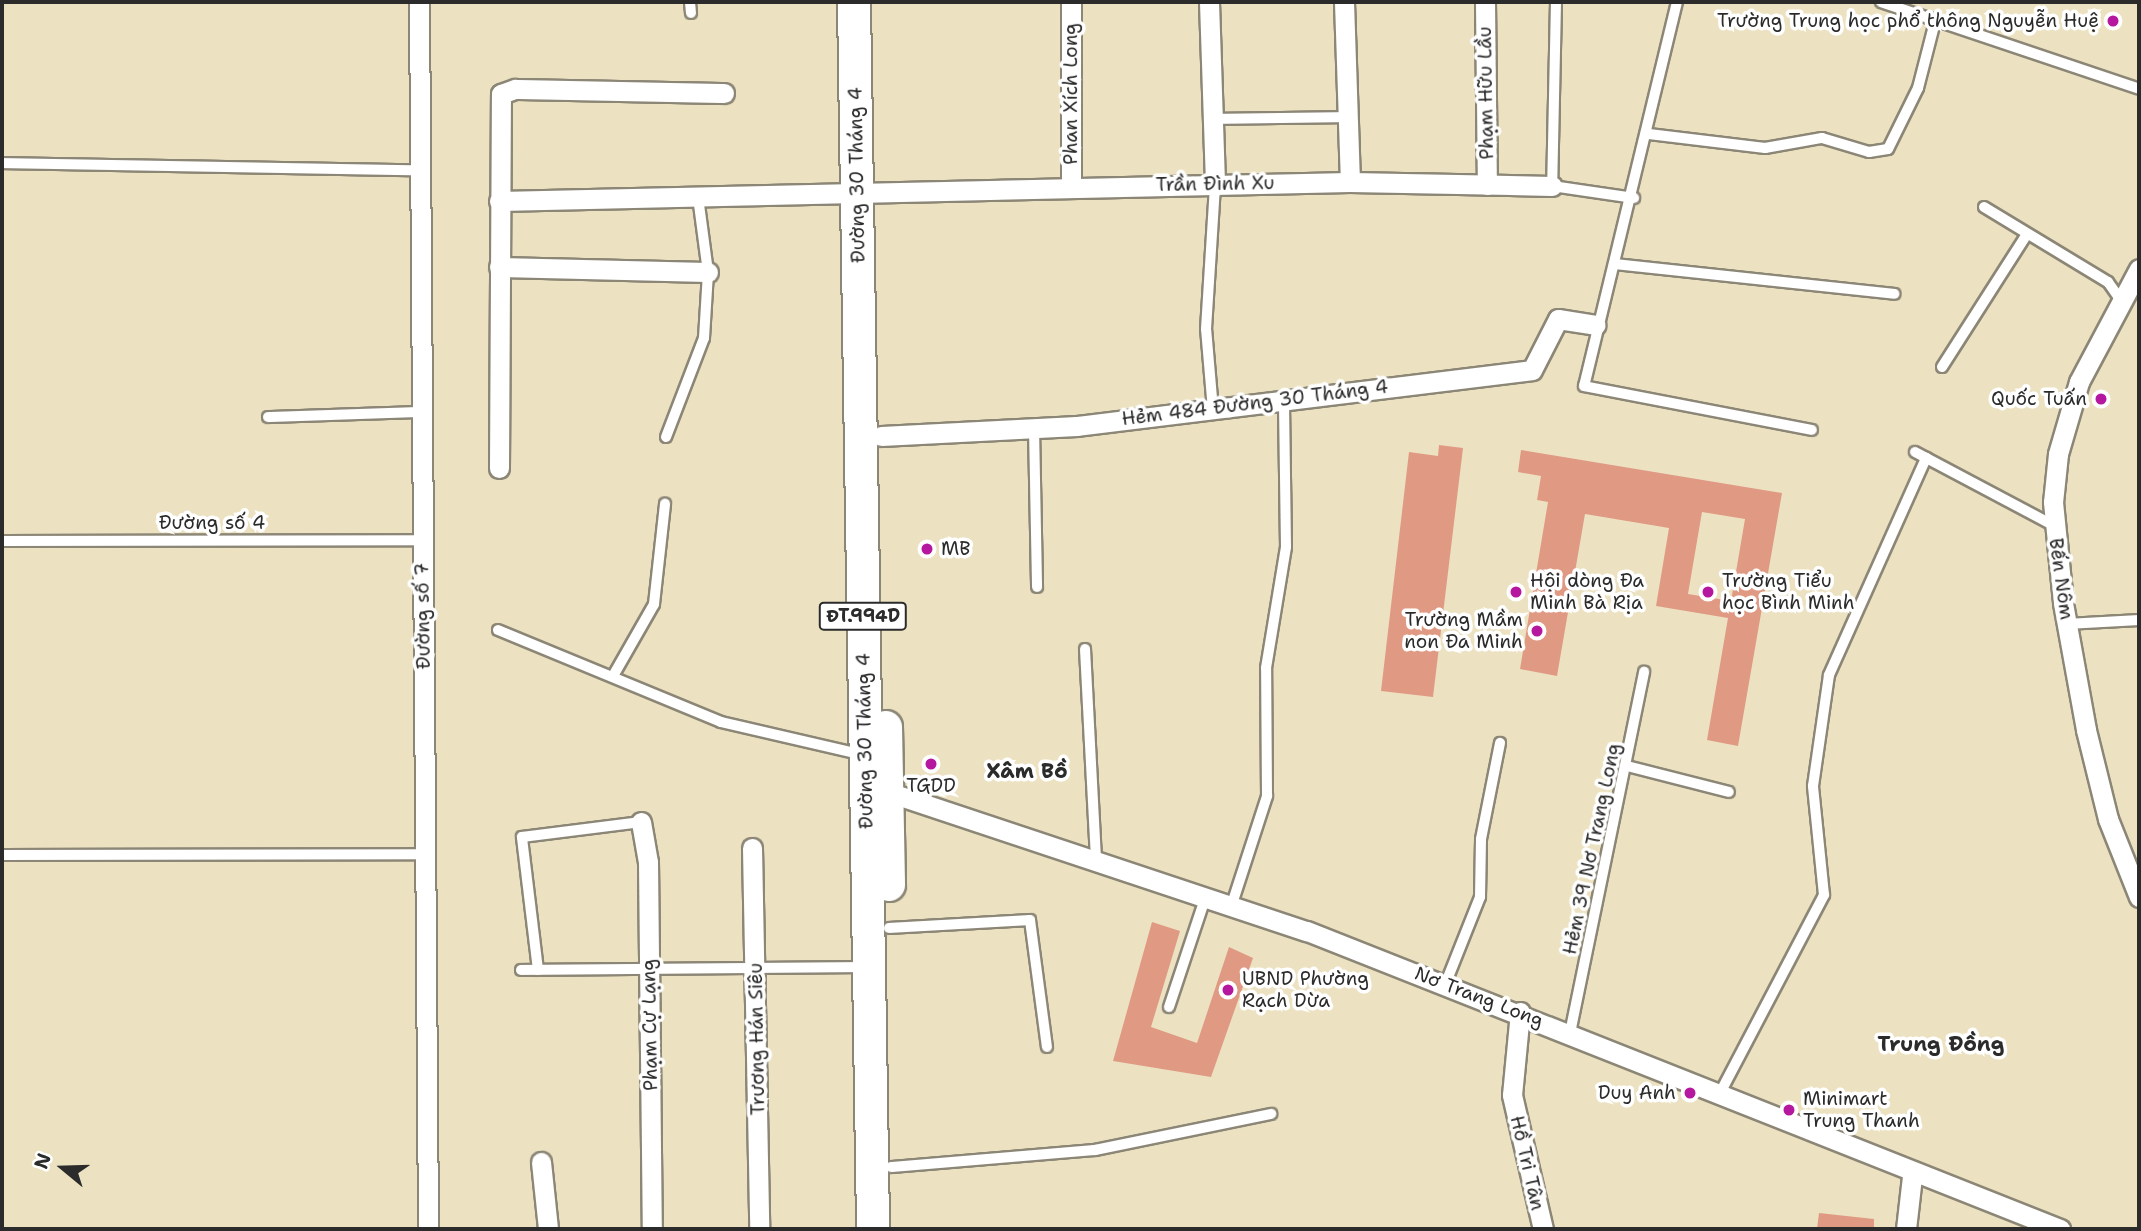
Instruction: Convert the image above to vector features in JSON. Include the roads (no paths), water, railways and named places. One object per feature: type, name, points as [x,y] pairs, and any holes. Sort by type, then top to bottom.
[{"type":"main road","name":"Đường 30 Tháng 4","points":[[854,2],[881,436],[876,753]]},
{"type":"main road","name":"Đường 30 Tháng 4","points":[[874,2],[868,194],[876,753],[889,928],[892,1229]]},
{"type":"main road","name":"Đường 30 Tháng 4","points":[[873,1229],[868,967],[877,793]]},
{"type":"street","name":"Đường số 7","points":[[419,2],[428,1229]]},
{"type":"street","name":"Phan Xích Long","points":[[1071,2],[1071,187]]},
{"type":"street","points":[[1209,2],[1215,184]]},
{"type":"street","points":[[1344,2],[1350,182]]},
{"type":"street","name":"Phạm Hữu Lầu","points":[[1485,2],[1487,185]]},
{"type":"street","points":[[499,468],[498,101],[505,89],[724,93]]},
{"type":"street","name":"Trần Đình Xu","points":[[499,201],[1350,182],[1552,186]]},
{"type":"street","points":[[499,267],[708,272]]},
{"type":"street","name":"Bến Nôm","points":[[2139,269],[2120,299],[2068,414],[2054,525],[2067,624],[2108,819],[2139,897]]},
{"type":"street","name":"Hẻm 484 Đường 30 Tháng 4","points":[[881,436],[1034,428],[1213,410],[1532,370],[1558,319],[1596,325]]},
{"type":"street","name":"Nơ Trang Long","points":[[877,793],[1096,859],[1232,904],[1520,1012],[1912,1176],[2060,1229]]},
{"type":"street","name":"Phạm Cự Lạng","points":[[641,822],[648,862],[652,1229]]},
{"type":"street","name":"Trương Hán Siêu","points":[[752,848],[759,1229]]},
{"type":"street","name":"Hồ Tri Tân","points":[[1520,1012],[1515,1126],[1543,1229]]},
{"type":"street","points":[[541,1162],[548,1229]]},
{"type":"street","points":[[1906,1229],[1912,1176]]},
{"type":"lane","points":[[690,2],[691,13]]},
{"type":"lane","points":[[1556,2],[1552,186],[1634,198]]},
{"type":"lane","points":[[1677,2],[1650,134],[1596,325],[1584,386],[1812,430]]},
{"type":"lane","points":[[1881,2],[1936,18],[2139,89]]},
{"type":"lane","points":[[1650,134],[1776,149],[1822,138],[1869,152],[1888,149],[1918,88],[1936,18]]},
{"type":"lane","points":[[1213,119],[1348,117]]},
{"type":"lane","points":[[2,163],[420,170]]},
{"type":"lane","points":[[1213,410],[1206,329],[1215,184]]},
{"type":"lane","points":[[666,437],[704,338],[708,272],[698,197]]},
{"type":"lane","points":[[1984,207],[2108,282],[2120,299]]},
{"type":"lane","points":[[1942,367],[2027,234]]},
{"type":"lane","points":[[1615,264],[1894,294]]},
{"type":"lane","points":[[1232,904],[1267,796],[1266,668],[1286,547],[1284,400]]},
{"type":"lane","points":[[268,417],[421,412]]},
{"type":"lane","points":[[1034,428],[1037,587]]},
{"type":"lane","points":[[1915,452],[2054,525]]},
{"type":"lane","points":[[1719,1095],[1824,895],[1813,786],[1829,675],[1926,458]]},
{"type":"lane","points":[[613,676],[654,604],[665,505]]},
{"type":"lane","name":"Đường số 4","points":[[2,541],[422,540]]},
{"type":"lane","points":[[2067,624],[2139,620]]},
{"type":"lane","points":[[498,630],[721,722],[876,753]]},
{"type":"lane","points":[[1085,649],[1096,859]]},
{"type":"lane","name":"Hẻm 39 Nơ Trang Long","points":[[1570,1033],[1627,766],[1644,671]]},
{"type":"lane","points":[[1445,985],[1480,897],[1481,839],[1500,743]]},
{"type":"lane","points":[[1627,766],[1729,792]]},
{"type":"lane","points":[[538,970],[522,837],[641,822]]},
{"type":"lane","points":[[2,855],[425,854]]},
{"type":"lane","points":[[1169,1007],[1206,896]]},
{"type":"lane","points":[[889,928],[1030,920],[1047,1047]]},
{"type":"lane","points":[[521,970],[868,967]]},
{"type":"lane","points":[[891,1167],[1095,1150],[1270,1114]]},
{"type":"place","name":"Trường Trung học phổ thông Nguyễn Huệ","points":[[2113,21]]},
{"type":"place","name":"Quốc Tuấn","points":[[2101,399]]},
{"type":"place","name":"MB","points":[[927,549]]},
{"type":"place","name":"Hội dòng Đa Minh Bà Rịa","points":[[1516,592]]},
{"type":"place","name":"Trường Tiểu học Bình Minh","points":[[1708,592]]},
{"type":"place","name":"Trường Mầm non Đa Minh","points":[[1537,631]]},
{"type":"place","name":"TGDD","points":[[931,764]]},
{"type":"place","name":"UBND Phường Rạch Dừa","points":[[1228,990]]},
{"type":"place","name":"Duy Anh","points":[[1690,1093]]},
{"type":"place","name":"Minimart Trung Thanh","points":[[1789,1110]]},
{"type":"district","name":"Xâm Bồ","points":[[1027,771]]},
{"type":"district","name":"Trung Đồng","points":[[1941,1044]]}]
